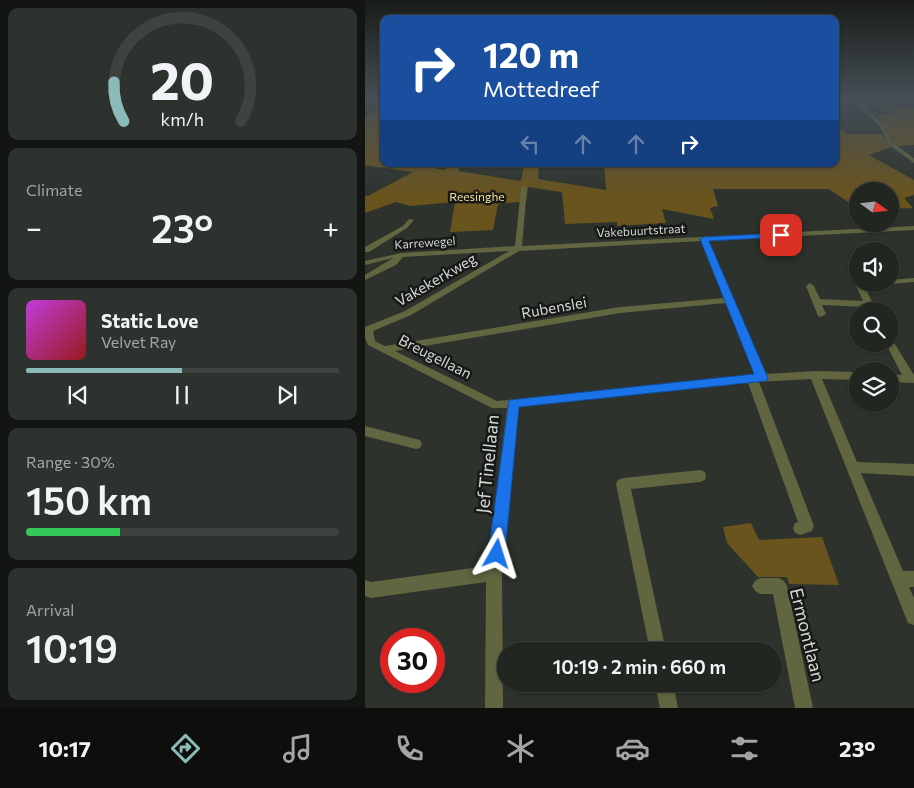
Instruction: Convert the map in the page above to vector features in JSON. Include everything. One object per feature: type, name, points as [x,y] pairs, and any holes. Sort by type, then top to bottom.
[{"type":"street","points":[[885,131],[891,144],[914,161]]},
{"type":"street","points":[[518,249],[524,188]]},
{"type":"street","name":"Karrewegel","points":[[365,250],[405,227],[413,220],[402,221]]},
{"type":"street","name":"Vakebuurtstraat","points":[[518,249],[914,228]]},
{"type":"street","points":[[704,239],[757,378],[807,526],[800,528]]},
{"type":"street","name":"Karrewegel","points":[[369,262],[401,255],[518,249]]},
{"type":"street","name":"Vakekerkweg","points":[[367,330],[408,313],[518,249]]},
{"type":"street","points":[[365,250],[369,262]]},
{"type":"street","points":[[365,278],[393,263],[401,255]]},
{"type":"street","points":[[899,281],[914,280]]},
{"type":"street","points":[[810,286],[821,314]]},
{"type":"street","name":"Rubenslei","points":[[386,349],[620,310],[728,300]]},
{"type":"street","points":[[816,302],[849,306]]},
{"type":"street","name":"Breugellaan","points":[[367,330],[371,343],[496,405],[513,403]]},
{"type":"street","points":[[895,352],[911,378]]},
{"type":"street","points":[[815,375],[854,467],[907,579],[914,617]]},
{"type":"street","points":[[513,403],[757,378],[815,375],[849,376]]},
{"type":"street","name":"Jef Tinellaan","points":[[494,708],[494,573],[513,403]]},
{"type":"street","points":[[365,431],[416,444]]},
{"type":"street","points":[[854,467],[914,470]]},
{"type":"street","points":[[656,642],[623,484],[700,476]]},
{"type":"street","points":[[366,589],[371,590],[494,573]]},
{"type":"street","name":"Ermontlaan","points":[[760,586],[779,586],[804,708]]},
{"type":"street","points":[[666,692],[669,708]]},
{"type":"green space","name":"Reesinghe","points":[[365,131],[380,131],[380,167],[428,167],[445,170],[448,167],[460,167],[458,171],[521,181],[523,167],[539,167],[538,179],[606,190],[604,167],[839,167],[839,131],[844,131],[846,134],[882,134],[891,147],[869,155],[914,180],[914,195],[904,198],[913,208],[899,209],[899,182],[849,182],[849,203],[829,189],[713,189],[718,206],[710,208],[714,219],[662,209],[666,223],[617,226],[617,222],[565,224],[562,192],[528,187],[526,201],[498,204],[493,230],[450,232],[455,202],[410,206],[396,202],[365,213],[365,195],[368,196],[413,172],[365,165]]},
{"type":"green space","points":[[887,131],[914,131],[914,145],[895,146]]},
{"type":"green space","points":[[751,523],[759,540],[822,537],[839,585],[789,584],[787,577],[758,577],[727,543],[723,527]]},
{"type":"route","points":[[497,554],[513,403],[762,378],[704,239],[781,235]]}]
